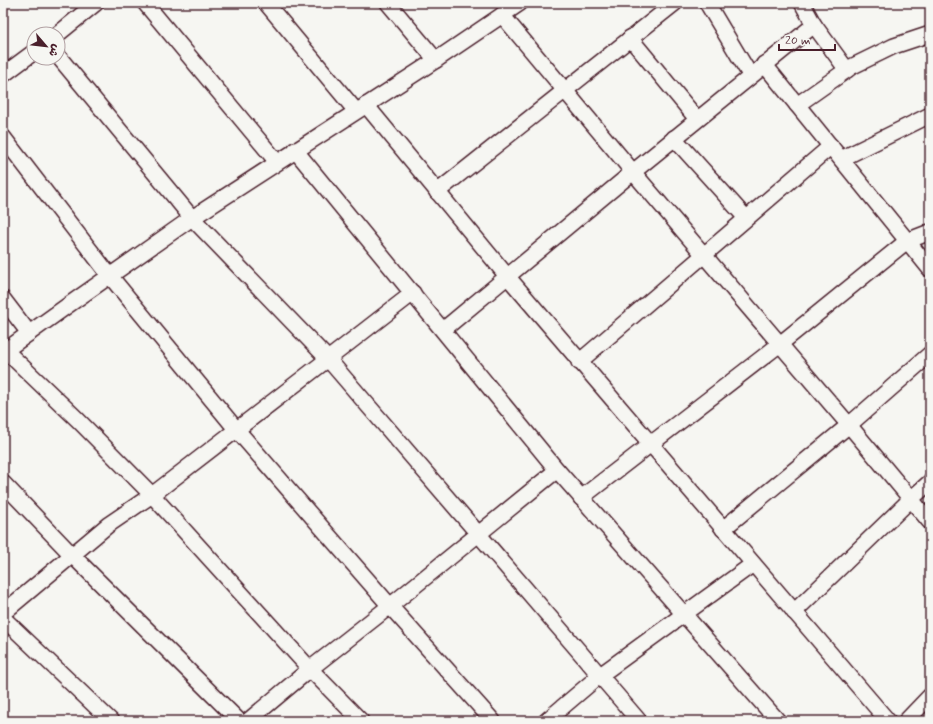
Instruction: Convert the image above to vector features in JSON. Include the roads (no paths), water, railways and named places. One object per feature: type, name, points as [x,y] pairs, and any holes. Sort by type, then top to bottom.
[{"type":"street","points":[[66,27],[96,3]]},
{"type":"street","points":[[145,3],[277,162]]},
{"type":"street","points":[[266,3],[437,192],[580,362],[888,721]]},
{"type":"street","points":[[388,3],[436,60]]},
{"type":"street","points":[[437,192],[675,3]]},
{"type":"street","points":[[707,3],[750,76]]},
{"type":"street","points":[[802,3],[814,25],[847,70]]},
{"type":"street","points":[[361,721],[310,669],[152,495],[77,419],[4,352],[192,218],[436,60],[511,7],[564,90],[930,522]]},
{"type":"street","points":[[443,330],[697,119],[814,25]]},
{"type":"street","points":[[797,105],[847,70],[894,46],[930,34]]},
{"type":"street","points":[[630,38],[697,119]]},
{"type":"street","points":[[3,75],[26,58]]},
{"type":"street","points":[[764,64],[930,269]]},
{"type":"street","points":[[66,66],[192,218],[328,359],[639,721]]},
{"type":"street","points":[[841,159],[930,115]]},
{"type":"street","points":[[3,137],[110,276],[236,429],[390,606],[493,721]]},
{"type":"street","points":[[674,138],[746,218]]},
{"type":"street","points":[[580,362],[831,146]]},
{"type":"street","points":[[296,150],[557,470],[683,615],[778,721]]},
{"type":"street","points":[[581,498],[780,344],[907,241],[930,232]]},
{"type":"street","points":[[3,613],[108,525],[152,495],[413,293]]},
{"type":"street","points":[[3,299],[29,333]]},
{"type":"street","points":[[723,529],[849,425],[930,354]]},
{"type":"street","points":[[248,721],[310,669],[557,470]]},
{"type":"street","points":[[3,482],[72,555],[239,721]]},
{"type":"street","points":[[794,612],[930,482]]},
{"type":"street","points":[[546,721],[599,676],[753,564]]},
{"type":"street","points":[[3,618],[110,721]]},
{"type":"street","points":[[906,721],[930,696]]}]
